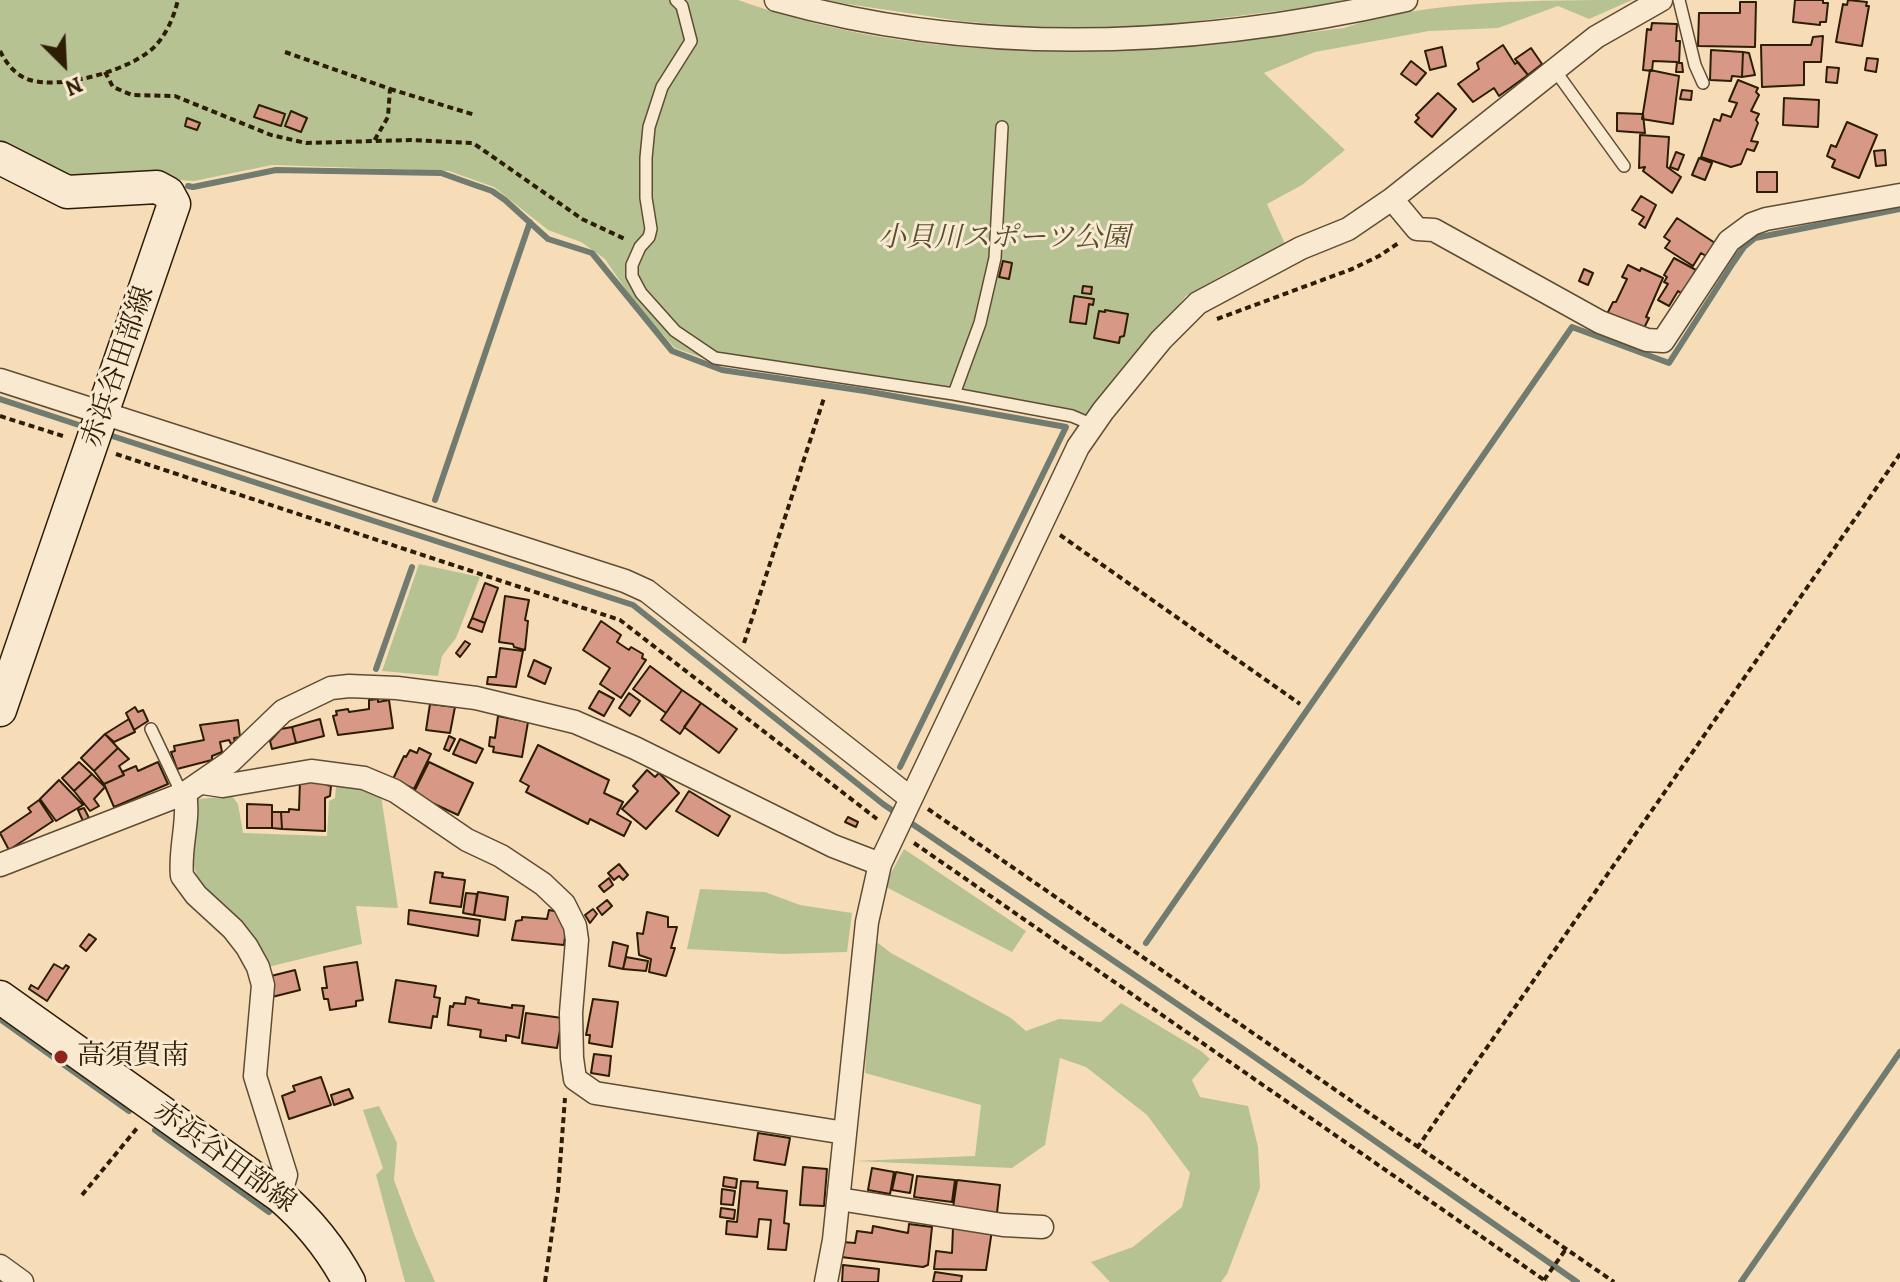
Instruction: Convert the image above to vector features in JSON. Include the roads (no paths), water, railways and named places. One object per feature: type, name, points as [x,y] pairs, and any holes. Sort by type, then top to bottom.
[{"type":"main road","name":"赤浜谷田部線","points":[[0,158],[67,192],[152,186],[168,193],[174,204],[0,710]]},
{"type":"main road","name":"赤浜谷田部線","points":[[0,997],[280,1196],[308,1221],[335,1255],[349,1282]]},
{"type":"street","points":[[776,0],[845,17],[914,29],[1020,40],[1093,41],[1175,37],[1301,21],[1406,0]]},
{"type":"street","points":[[826,1282],[839,1199],[867,922],[880,864],[1078,447],[1161,340],[1198,303],[1301,248],[1348,229],[1392,199],[1596,37],[1661,0]]},
{"type":"street","points":[[1392,199],[1417,229],[1434,230],[1600,322],[1647,340],[1663,341],[1729,241],[1752,224],[1900,195]]},
{"type":"street","points":[[0,380],[97,431],[625,581],[647,591],[738,662],[902,814]]},
{"type":"street","points":[[280,1196],[286,1175],[255,1076],[263,985],[258,967],[247,947],[182,876],[180,862],[190,790],[254,741],[283,711],[308,697],[331,688],[349,686],[397,688],[476,698],[575,722],[706,782],[833,846],[880,864]]},
{"type":"street","points":[[0,865],[190,790],[311,771],[364,778],[395,791],[467,840],[501,856],[543,884],[564,904],[575,926],[577,940],[571,1013],[575,1079],[595,1093],[845,1133]]},
{"type":"street","points":[[839,1199],[1003,1225],[1042,1227]]},
{"type":"street","points":[[0,1266],[22,1282]]},
{"type":"lane","points":[[676,0],[685,15],[691,41],[662,87],[649,127],[646,198],[651,229],[632,265],[632,276],[641,293],[675,331],[715,358],[954,394],[1072,416],[1093,425]]},
{"type":"lane","points":[[1679,0],[1695,65],[1703,83]]},
{"type":"lane","points":[[1554,69],[1624,166]]},
{"type":"lane","points":[[954,394],[980,323],[995,258],[1002,127]]},
{"type":"lane","points":[[151,729],[190,790]]},
{"type":"waterway","points":[[188,186],[276,170],[441,173],[492,191],[548,239],[592,253],[672,351],[722,370],[865,391],[1066,427],[900,767]]},
{"type":"waterway","points":[[1146,943],[1572,327],[1669,363],[1744,247],[1755,238],[1900,209]]},
{"type":"waterway","points":[[435,500],[530,222]]},
{"type":"waterway","points":[[0,399],[88,428]]},
{"type":"waterway","points":[[106,434],[633,605],[883,804],[1236,1044],[1577,1282]]},
{"type":"waterway","points":[[376,669],[412,567]]},
{"type":"waterway","points":[[0,1019],[129,1111]]},
{"type":"waterway","points":[[1741,1282],[1900,1052]]},
{"type":"waterway","points":[[155,1130],[269,1212]]},
{"type":"place","name":"高須賀南","points":[[61,1057]]},
{"type":"park label","name":"小貝川スポーツ公園","points":[[1004,239]]}]
